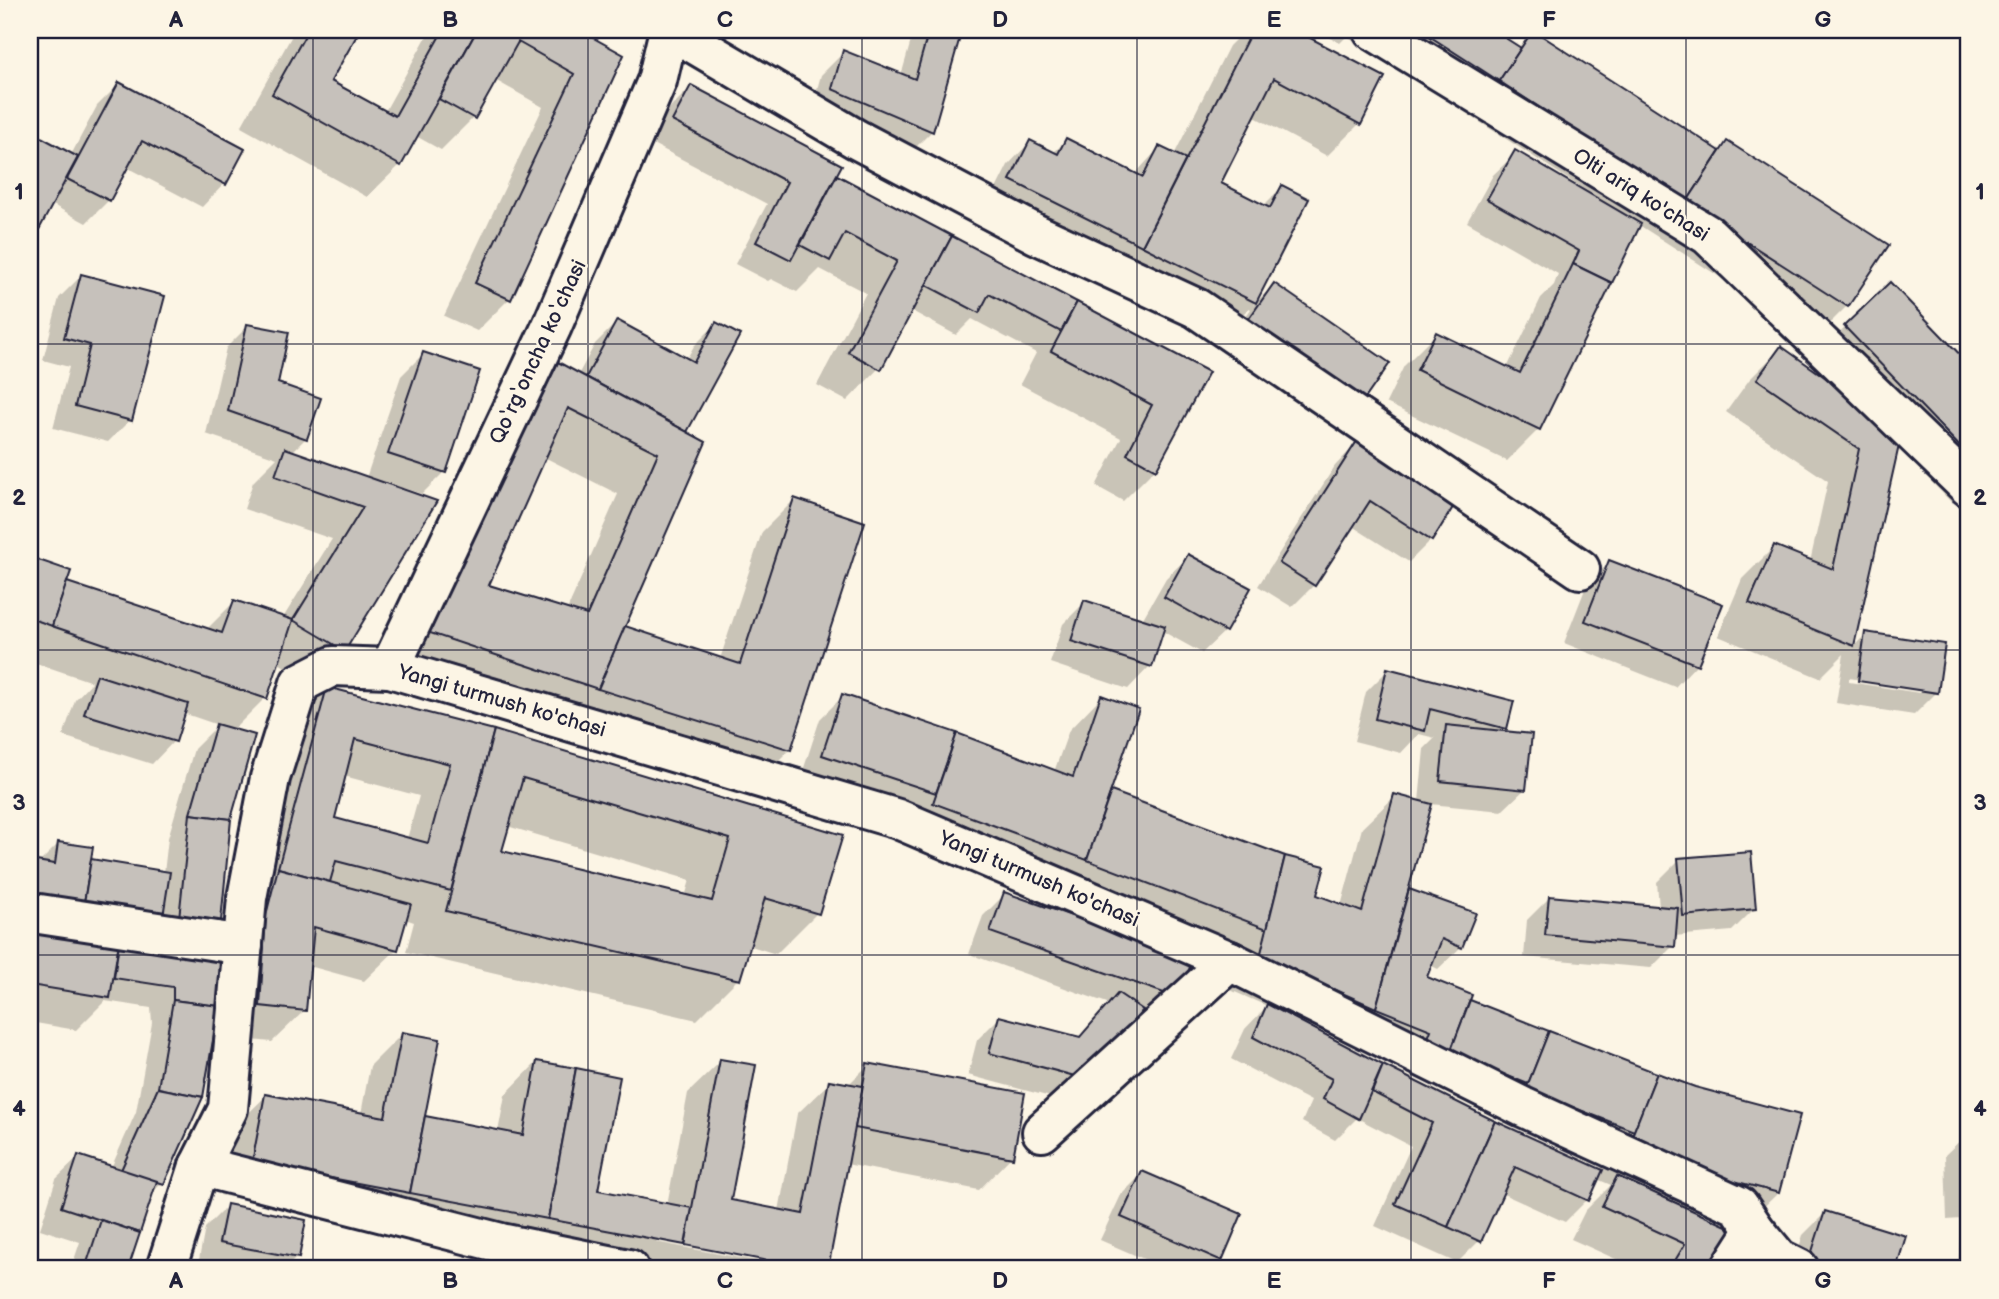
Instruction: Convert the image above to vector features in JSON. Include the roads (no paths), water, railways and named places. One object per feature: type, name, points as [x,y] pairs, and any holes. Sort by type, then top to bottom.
[{"type":"street","points":[[670,30],[856,139],[1036,234],[1196,308],[1580,569]]},
{"type":"street","name":"Qo‘rg‘oncha ko‘chasi","points":[[390,668],[552,326],[657,81],[670,30]]},
{"type":"street","name":"Olti ariq ko'chasi","points":[[1373,30],[1708,235],[1969,487]]},
{"type":"street","name":"Yangi turmush ko'chasi","points":[[166,1269],[199,1166],[228,1109],[247,898],[270,778],[300,683],[333,666],[390,668],[898,819],[1230,961],[1523,1107],[1740,1206],[1755,1230],[1779,1259],[1799,1269]]},
{"type":"street","points":[[33,913],[243,945]]},
{"type":"street","points":[[1042,1132],[1230,961]]},
{"type":"street","points":[[199,1166],[501,1244],[629,1269]]},
{"type":"street","points":[[1730,1269],[1755,1230]]}]
